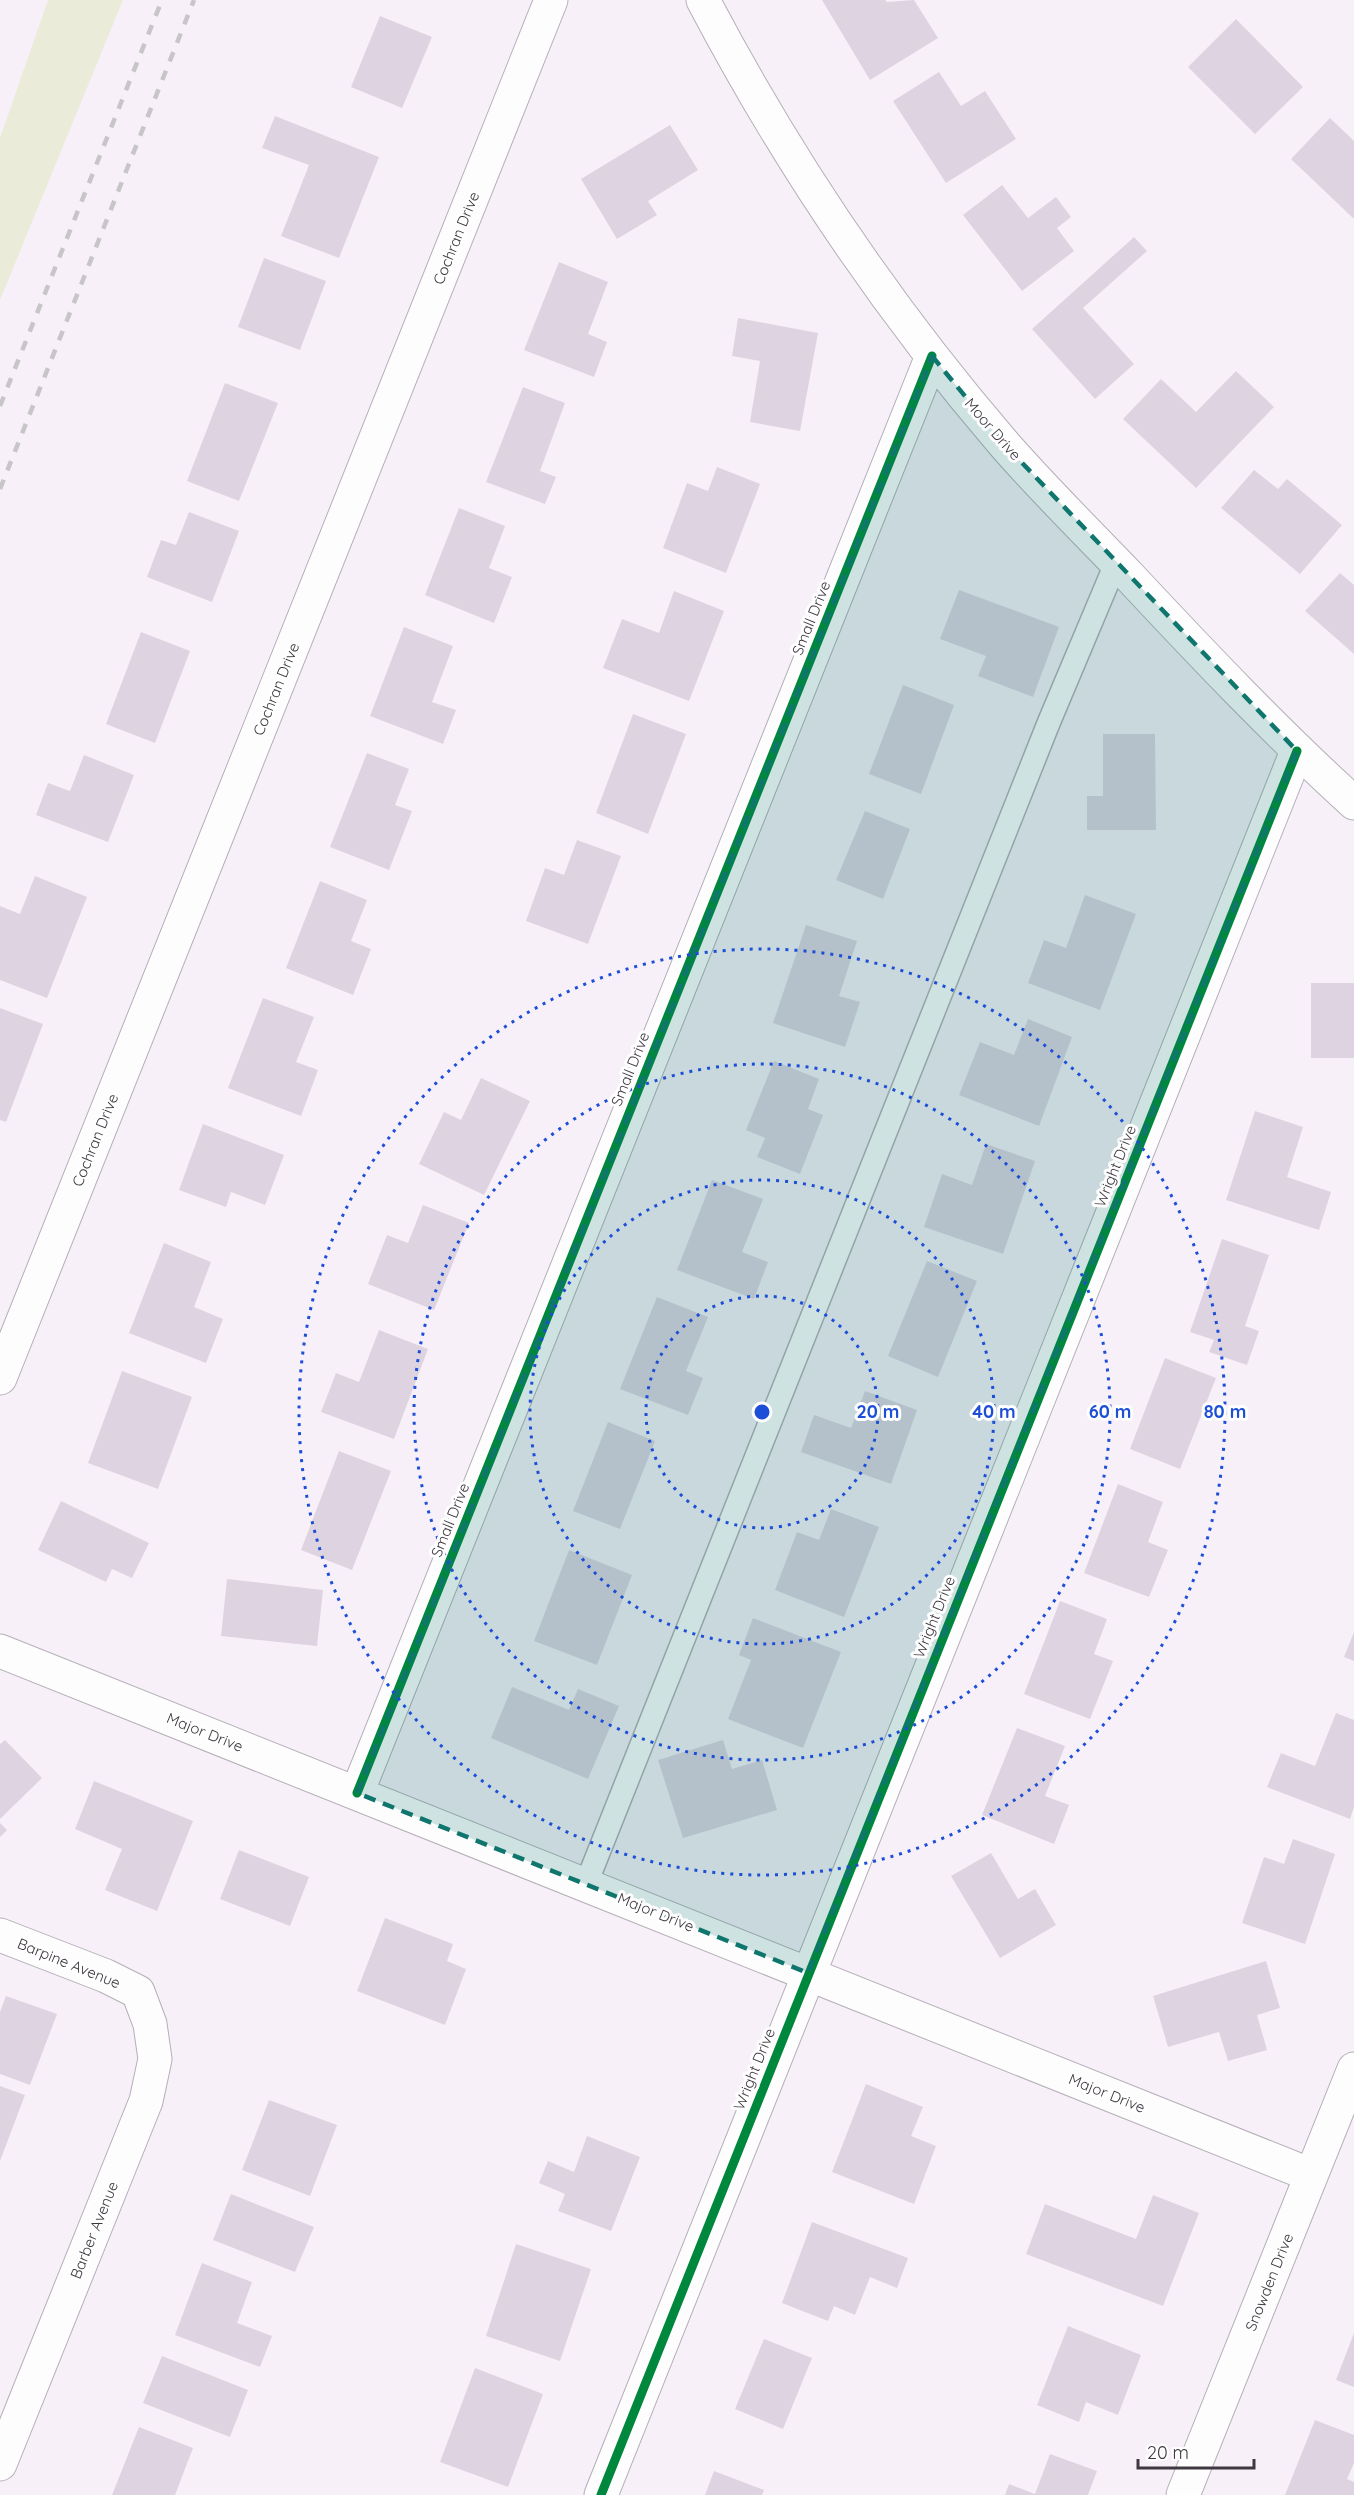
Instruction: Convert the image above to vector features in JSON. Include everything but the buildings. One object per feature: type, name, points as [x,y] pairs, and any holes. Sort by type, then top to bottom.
[{"type":"street","name":"Cochran Drive","points":[[0,1378],[552,0]]},
{"type":"street","name":"Moor Drive","points":[[703,0],[743,76],[816,195],[896,310],[932,357],[1006,446],[1249,704],[1354,803]]},
{"type":"street","name":"Small Drive","points":[[357,1793],[932,357]]},
{"type":"street","name":"Wright Drive","points":[[601,2495],[1297,751]]},
{"type":"street","name":"Major Drive","points":[[0,1651],[1311,2175]]},
{"type":"street","name":"Barpine Avenue","points":[[0,1935],[106,1976],[138,1992]]},
{"type":"street","name":"Barber Avenue","points":[[0,2464],[146,2101],[155,2059],[150,2024],[138,1992]]},
{"type":"street","name":"Snowden Drive","points":[[1183,2495],[1354,2068]]},
{"type":"lane","points":[[586,1884],[1040,744],[1116,563]]},
{"type":"highlighted area","points":[[932,356],[1006,446],[1297,751],[808,1973],[357,1793]]},
{"type":"green space","points":[[48,0],[123,0],[0,300],[0,138]]},
{"type":"railway","points":[[0,406],[162,0]]},
{"type":"railway","points":[[0,489],[194,0]]},
{"type":"cycle path","points":[[357,1793],[932,356]]},
{"type":"cycle path","points":[[601,2495],[1297,751]]}]
